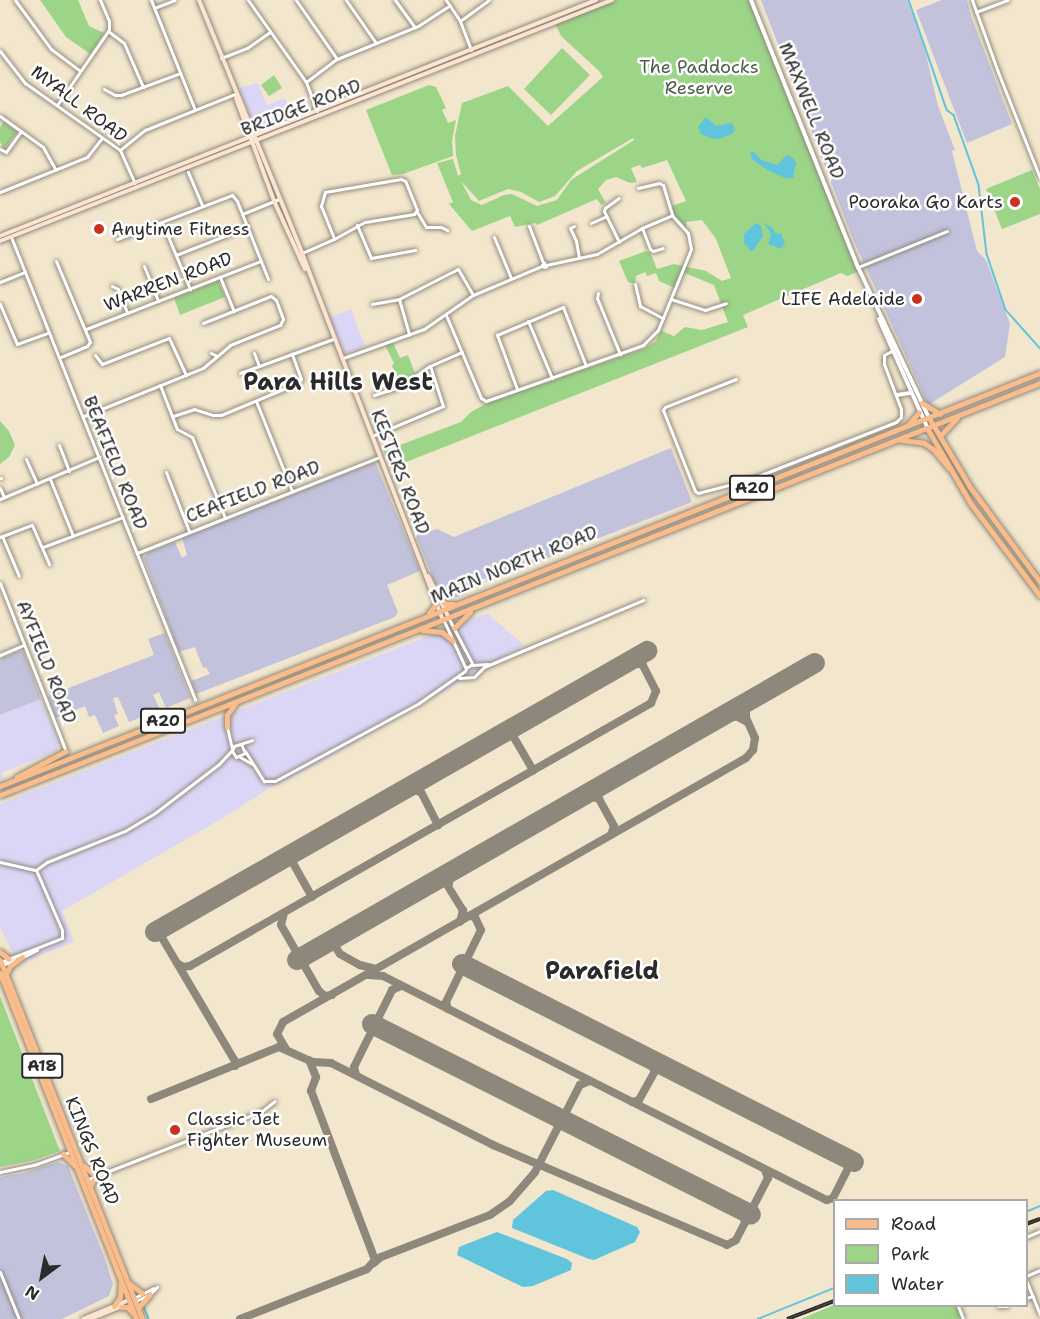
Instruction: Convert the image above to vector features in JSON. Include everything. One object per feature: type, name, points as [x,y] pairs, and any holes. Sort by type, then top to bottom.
[{"type":"main road","name":"KESTERS ROAD","points":[[199,0],[252,139],[446,620]]},
{"type":"main road","name":"BRIDGE ROAD","points":[[472,53],[516,32],[597,0]]},
{"type":"main road","name":"BRIDGE ROAD","points":[[0,241],[10,235],[318,113],[612,0]]},
{"type":"main road","points":[[516,32],[518,38]]},
{"type":"main road","name":"KESTERS ROAD","points":[[252,139],[277,200]]},
{"type":"main road","name":"BRIDGE ROAD","points":[[136,185],[244,145],[252,139]]},
{"type":"main road","points":[[244,145],[255,151]]},
{"type":"main road","name":"BRIDGE ROAD","points":[[0,236],[10,235]]},
{"type":"main road","name":"MAIN NORTH ROAD","points":[[0,786],[1040,373]]},
{"type":"main road","name":"MAIN NORTH ROAD","points":[[0,795],[350,654],[446,620],[1040,383]]},
{"type":"main road","points":[[922,403],[940,414]]},
{"type":"main road","points":[[906,427],[919,411]]},
{"type":"main road","points":[[940,436],[958,417]]},
{"type":"main road","points":[[926,419],[949,468]]},
{"type":"main road","points":[[930,427],[940,436],[970,487],[1040,582]]},
{"type":"main road","points":[[894,441],[924,443],[933,449],[949,468],[987,527],[1040,596]]},
{"type":"main road","points":[[423,618],[438,601],[446,604],[459,604]]},
{"type":"main road","points":[[454,628],[473,609]]},
{"type":"main road","points":[[420,630],[442,632],[453,641]]},
{"type":"main road","points":[[227,728],[228,712],[238,701]]},
{"type":"main road","points":[[210,712],[221,715],[227,728]]},
{"type":"main road","points":[[8,783],[66,750]]},
{"type":"main road","points":[[0,952],[9,959]]},
{"type":"main road","points":[[3,974],[22,957]]},
{"type":"main road","name":"KINGS ROAD","points":[[1,963],[3,974],[120,1277],[142,1319]]},
{"type":"main road","name":"KINGS ROAD","points":[[73,1151],[78,1158],[83,1179],[90,1186],[127,1281],[135,1317]]},
{"type":"main road","points":[[63,1154],[72,1162],[83,1179]]},
{"type":"main road","points":[[78,1158],[88,1172],[96,1176],[90,1186]]},
{"type":"main road","points":[[114,1305],[121,1294],[120,1277]]},
{"type":"main road","points":[[127,1281],[142,1293]]},
{"type":"main road","points":[[138,1308],[150,1294]]},
{"type":"main road","points":[[83,1319],[114,1305],[132,1300]]},
{"type":"main road","points":[[90,1319],[122,1307],[132,1300]]},
{"type":"main road","points":[[122,1307],[128,1308],[135,1317]]},
{"type":"street","points":[[15,0],[52,51],[80,71]]},
{"type":"street","points":[[57,105],[108,31],[109,23],[100,0]]},
{"type":"street","points":[[151,0],[195,110]]},
{"type":"street","points":[[154,8],[175,0]]},
{"type":"street","points":[[248,0],[306,82],[318,113]]},
{"type":"street","points":[[296,0],[337,59]]},
{"type":"street","points":[[346,0],[376,43]]},
{"type":"street","points":[[395,0],[415,28]]},
{"type":"street","points":[[446,0],[460,21],[472,53]]},
{"type":"street","points":[[460,21],[489,0]]},
{"type":"street","name":"MAXWELL ROAD","points":[[751,0],[910,393],[926,419]]},
{"type":"street","points":[[972,0],[1040,178]]},
{"type":"street","points":[[976,12],[1008,0]]},
{"type":"street","points":[[306,82],[337,59],[415,28],[450,5]]},
{"type":"street","points":[[108,31],[123,42],[142,87]]},
{"type":"street","points":[[221,58],[247,48],[270,32]]},
{"type":"street","name":"MYALL ROAD","points":[[0,51],[23,82],[120,150],[136,185]]},
{"type":"street","points":[[104,89],[118,96],[180,73]]},
{"type":"street","points":[[120,150],[142,131],[235,95]]},
{"type":"street","points":[[0,123],[2,117],[46,150],[56,170]]},
{"type":"street","points":[[0,149],[6,152],[21,131]]},
{"type":"street","points":[[0,192],[89,156],[102,137]]},
{"type":"street","points":[[1035,165],[1040,163]]},
{"type":"street","points":[[189,172],[202,205]]},
{"type":"street","points":[[334,239],[321,206],[321,198],[328,191],[401,179],[426,227],[441,227],[447,230]]},
{"type":"street","points":[[447,315],[483,400],[620,354],[652,339],[671,299],[691,244],[688,233],[672,215],[663,185],[659,183],[638,188]]},
{"type":"street","points":[[117,239],[233,193],[268,279]]},
{"type":"street","points":[[619,198],[605,208],[619,242]]},
{"type":"street","points":[[242,214],[277,200]]},
{"type":"street","points":[[299,253],[334,239],[357,225],[417,212]]},
{"type":"street","points":[[341,359],[424,329],[473,295],[511,278],[544,265],[597,254],[642,228],[672,215]]},
{"type":"street","points":[[591,223],[607,216]]},
{"type":"street","points":[[162,222],[189,288]]},
{"type":"street","points":[[357,225],[371,258],[415,249]]},
{"type":"street","points":[[529,226],[544,265]]},
{"type":"street","points":[[574,226],[570,228],[576,241],[579,258]]},
{"type":"street","points":[[176,255],[247,227]]},
{"type":"street","points":[[642,228],[650,249],[653,251],[663,248]]},
{"type":"street","points":[[858,267],[947,231]]},
{"type":"street","name":"BEAFIELD ROAD","points":[[10,235],[48,329],[47,333],[84,416],[84,422],[195,700]]},
{"type":"street","points":[[494,237],[511,278]]},
{"type":"street","points":[[56,261],[86,329],[90,344],[59,358]]},
{"type":"street","name":"WARREN ROAD","points":[[86,329],[260,261]]},
{"type":"street","points":[[144,266],[158,301]]},
{"type":"street","points":[[372,304],[399,298],[458,269],[473,295]]},
{"type":"street","points":[[0,282],[26,272]]},
{"type":"street","points":[[220,277],[234,310]]},
{"type":"street","points":[[635,284],[640,306],[663,318]]},
{"type":"street","points":[[112,286],[118,289],[127,313]]},
{"type":"street","points":[[271,296],[273,289]]},
{"type":"street","points":[[598,293],[597,298],[620,354]]},
{"type":"street","points":[[202,324],[271,296]]},
{"type":"street","points":[[84,416],[203,368],[230,345],[282,323],[276,300],[271,296]]},
{"type":"street","points":[[399,298],[409,335]]},
{"type":"street","points":[[671,299],[705,310],[726,303]]},
{"type":"street","points":[[0,304],[17,344],[47,333]]},
{"type":"street","points":[[518,390],[497,335],[563,307],[585,366]]},
{"type":"street","points":[[528,321],[552,378]]},
{"type":"street","points":[[95,355],[102,364],[169,338],[186,375]]},
{"type":"street","points":[[240,373],[333,339]]},
{"type":"street","points":[[736,379],[665,407],[663,410],[698,494],[748,480],[896,422],[901,417],[902,409],[884,364],[884,355],[894,350]]},
{"type":"street","name":"MAXWELL ROAD","points":[[894,350],[922,403],[926,419]]},
{"type":"street","points":[[374,396],[402,386],[430,366],[462,352]]},
{"type":"street","points":[[211,353],[217,357]]},
{"type":"street","points":[[254,353],[259,366]]},
{"type":"street","points":[[173,416],[194,409],[221,415],[298,383],[301,379],[292,354]]},
{"type":"street","points":[[372,436],[443,406],[430,366]]},
{"type":"street","points":[[904,378],[909,376]]},
{"type":"street","points":[[160,385],[177,429],[192,437],[225,518]]},
{"type":"street","points":[[897,396],[910,393]]},
{"type":"street","points":[[256,401],[292,492]]},
{"type":"street","points":[[59,445],[69,471]]},
{"type":"street","points":[[56,455],[62,452]]},
{"type":"street","points":[[0,488],[2,498],[99,457]]},
{"type":"street","name":"CEAFIELD ROAD","points":[[137,553],[380,457]]},
{"type":"street","points":[[26,459],[37,484]]},
{"type":"street","points":[[23,468],[29,465]]},
{"type":"street","points":[[166,472],[190,532]]},
{"type":"street","points":[[50,479],[73,536]]},
{"type":"street","points":[[43,547],[123,517]]},
{"type":"street","points":[[19,576],[1,536],[32,525],[49,564]]},
{"type":"street","name":"AYFIELD ROAD","points":[[0,584],[66,750]]},
{"type":"street","points":[[454,679],[475,677],[478,672],[496,663],[644,600]]},
{"type":"street","name":"KESTERS ROAD","points":[[446,620],[454,628],[478,672]]},
{"type":"street","name":"KESTERS ROAD","points":[[446,620],[469,677]]},
{"type":"street","points":[[0,655],[24,645]]},
{"type":"street","points":[[227,728],[245,750],[264,781],[275,781],[419,703],[473,665],[496,663]]},
{"type":"street","points":[[227,728],[232,749],[238,757],[248,760],[255,767]]},
{"type":"street","points":[[0,862],[36,870],[47,862],[136,826],[219,764],[232,749],[252,740],[238,757],[219,764]]},
{"type":"street","points":[[1,963],[60,940],[63,934],[36,870]]},
{"type":"street","points":[[1,963],[22,957],[38,949]]},
{"type":"street","points":[[83,1179],[96,1176],[262,1111],[275,1101]]},
{"type":"street","points":[[0,1172],[34,1166],[73,1151]]},
{"type":"street","points":[[0,1272],[18,1319]]},
{"type":"street","points":[[1028,1283],[1040,1314]]},
{"type":"street","points":[[156,1287],[150,1294],[132,1300],[142,1293],[156,1287]]},
{"type":"street","points":[[1028,1297],[1033,1296]]},
{"type":"shaded area","points":[[761,0],[907,0],[923,42],[938,106],[955,150],[952,151],[977,251],[986,260],[1010,324],[1005,357],[928,405],[853,239]]},
{"type":"shaded area","points":[[942,0],[967,0],[1012,124],[967,143],[916,10]]},
{"type":"shaded area","points":[[258,83],[267,105],[285,98],[293,116],[257,131],[239,88]]},
{"type":"shaded area","points":[[351,309],[365,346],[347,353],[344,352],[330,317]]},
{"type":"shaded area","points":[[671,448],[692,502],[467,589],[468,593],[447,601],[441,598],[416,536],[437,529],[454,537]]},
{"type":"shaded area","points":[[375,462],[420,571],[387,585],[398,612],[395,617],[196,694],[191,681],[210,674],[206,667],[203,668],[195,647],[179,652],[144,558],[147,553],[175,542],[182,558],[187,555],[182,538]]},
{"type":"shaded area","points":[[487,613],[524,645],[316,765],[268,789],[223,818],[62,911],[74,942],[18,964],[0,927],[0,804]]},
{"type":"shaded area","points":[[165,633],[190,698],[166,708],[159,692],[153,695],[160,710],[129,722],[118,697],[113,698],[118,714],[114,715],[119,726],[103,733],[95,715],[89,717],[85,706],[56,718],[48,696],[154,655],[148,639]]},
{"type":"shaded area","points":[[20,651],[24,653],[41,699],[0,715],[0,659]]},
{"type":"shaded area","points":[[41,699],[59,742],[57,751],[1,773],[4,779],[0,780],[0,715]]},
{"type":"shaded area","points":[[58,1162],[68,1166],[105,1259],[113,1284],[109,1296],[62,1319],[0,1319],[0,1177],[24,1173]]},
{"type":"green space","points":[[40,0],[78,0],[89,26],[104,33],[90,54],[66,37]]},
{"type":"green space","name":"The Paddocks Reserve","points":[[612,0],[752,0],[860,271],[847,276],[841,273],[743,315],[748,327],[391,468],[384,451],[461,422],[471,412],[489,402],[644,349],[656,341],[661,331],[674,336],[685,327],[702,330],[728,322],[714,285],[682,272],[675,288],[659,281],[656,273],[647,276],[645,272],[636,276],[635,284],[628,282],[619,261],[646,251],[651,254],[657,269],[674,264],[706,271],[722,281],[731,278],[716,239],[702,220],[686,222],[687,231],[674,214],[672,206],[686,201],[667,160],[642,168],[640,165],[631,168],[637,182],[630,183],[616,177],[606,180],[598,189],[606,203],[601,205],[597,199],[537,225],[535,223],[515,227],[510,216],[472,231],[449,204],[453,202],[437,163],[453,159],[458,176],[461,174],[456,155],[455,136],[462,103],[508,86],[548,126],[603,77],[561,36],[555,23]],"holes":[[[633,138],[634,140],[571,180],[557,200],[537,206],[512,194],[504,195],[482,205],[471,200],[461,181],[479,201],[508,189],[521,192],[539,202],[555,196],[577,171]]]},
{"type":"green space","points":[[562,48],[590,75],[551,115],[524,89]]},
{"type":"green space","points":[[274,75],[282,88],[269,96],[261,85]]},
{"type":"green space","points":[[429,85],[436,87],[446,108],[442,110],[448,123],[456,120],[452,141],[453,156],[403,174],[392,175],[366,110]]},
{"type":"green space","points":[[4,122],[17,132],[4,149],[0,142],[0,127]]},
{"type":"green space","name":"Pooraka Go Karts","points":[[1032,170],[1040,189],[1040,214],[1002,229],[986,189]]},
{"type":"green space","points":[[218,281],[225,297],[180,315],[174,298]]},
{"type":"green space","points":[[392,341],[400,358],[408,355],[416,376],[401,386],[392,366],[394,363],[384,343]]},
{"type":"green space","points":[[0,421],[9,431],[15,445],[9,457],[0,464]]},
{"type":"green space","points":[[0,996],[60,1151],[31,1161],[0,1167]]},
{"type":"green space","points":[[833,1305],[958,1307],[963,1319],[801,1319]]},
{"type":"water","points":[[706,117],[716,126],[732,123],[735,130],[732,134],[719,139],[701,134],[698,127]]},
{"type":"water","points":[[750,152],[754,152],[761,160],[777,165],[787,155],[793,158],[796,163],[793,178],[785,178],[767,170],[752,159]]},
{"type":"water","points":[[756,223],[761,226],[763,236],[752,252],[744,243],[744,234]]},
{"type":"water","points":[[764,223],[774,229],[774,233],[781,234],[785,242],[781,249],[768,244],[771,234]]},
{"type":"water","points":[[553,1190],[637,1227],[640,1232],[635,1242],[594,1260],[512,1228],[513,1220],[546,1191]]},
{"type":"water","points":[[497,1232],[567,1259],[572,1263],[571,1270],[533,1286],[523,1287],[457,1255],[459,1247]]},
{"type":"waterway","points":[[909,0],[947,110],[954,115],[979,185],[987,254],[1006,310],[1040,348]]},
{"type":"waterway","points":[[1028,1211],[1040,1206]]},
{"type":"waterway","points":[[758,1319],[833,1288]]},
{"type":"waterway","points":[[144,1306],[149,1319]]},
{"type":"taxiway","points":[[177,963],[183,967],[190,966],[651,703],[656,691],[638,656]]},
{"type":"taxiway","points":[[612,671],[632,661],[642,665]]},
{"type":"taxiway","points":[[746,717],[746,709],[751,701],[778,685]]},
{"type":"taxiway","points":[[286,1049],[277,1034],[283,1022],[746,758],[753,750],[755,738],[744,713]]},
{"type":"taxiway","points":[[697,731],[727,716],[738,717],[747,722]]},
{"type":"taxiway","points":[[509,729],[533,770]]},
{"type":"taxiway","points":[[611,835],[614,826],[598,797],[598,791],[601,786],[628,770]]},
{"type":"taxiway","points":[[435,772],[422,780],[419,788],[438,825]]},
{"type":"taxiway","points":[[395,795],[410,788],[420,792]]},
{"type":"taxiway","points":[[559,810],[588,795],[599,799]]},
{"type":"taxiway","points":[[289,856],[312,897]]},
{"type":"taxiway","points":[[449,884],[451,873],[479,856]]},
{"type":"taxiway","points":[[409,895],[437,880],[444,880],[463,910],[460,922]]},
{"type":"taxiway","points":[[284,913],[281,925],[319,991],[325,996],[332,995]]},
{"type":"taxiway","points":[[448,1009],[446,1002],[481,930],[475,917],[471,916]]},
{"type":"taxiway","points":[[364,921],[339,937],[336,948],[340,954],[360,965],[376,969]]},
{"type":"taxiway","points":[[158,931],[235,1061],[235,1066]]},
{"type":"taxiway","points":[[304,965],[307,954],[330,941]]},
{"type":"taxiway","points":[[468,957],[469,967],[481,974]]},
{"type":"taxiway","points":[[369,975],[383,976],[827,1200],[833,1198],[849,1166],[846,1159],[835,1152]]},
{"type":"taxiway","points":[[356,1075],[354,1067],[392,990],[401,986]]},
{"type":"taxiway","points":[[371,1032],[379,1029],[392,1034]]},
{"type":"taxiway","points":[[151,1099],[279,1047],[313,1062],[331,1063],[493,1145],[727,1245],[736,1240],[768,1178],[765,1170]]},
{"type":"taxiway","points":[[638,1053],[652,1061],[654,1071]]},
{"type":"taxiway","points":[[240,1319],[367,1269],[375,1260],[311,1091],[316,1077],[309,1060]]},
{"type":"taxiway","points":[[632,1102],[639,1100],[657,1068],[663,1066],[678,1073]]},
{"type":"taxiway","points":[[582,1130],[568,1122],[565,1114],[580,1085],[590,1081]]},
{"type":"taxiway","points":[[374,1263],[381,1257],[490,1215],[510,1201],[535,1172],[558,1127],[556,1118],[541,1109]]},
{"type":"taxiway","points":[[728,1204],[743,1213],[745,1223]]},
{"type":"runway","points":[[155,932],[647,651]]},
{"type":"runway","points":[[297,960],[815,663]]},
{"type":"runway","points":[[462,964],[854,1162]]},
{"type":"runway","points":[[372,1024],[751,1215]]},
{"type":"railway","points":[[1028,1223],[1040,1219]]},
{"type":"railway","points":[[787,1319],[833,1301]]},
{"type":"place","name":"Pooraka Go Karts","points":[[1015,202]]},
{"type":"place","name":"Anytime Fitness","points":[[99,229]]},
{"type":"place","name":"LIFE Adelaide","points":[[917,299]]},
{"type":"place","name":"Classic Jet Fighter Museum","points":[[175,1130]]},
{"type":"district","name":"Para Hills West","points":[[338,383]]},
{"type":"district","name":"Parafield","points":[[602,972]]}]
